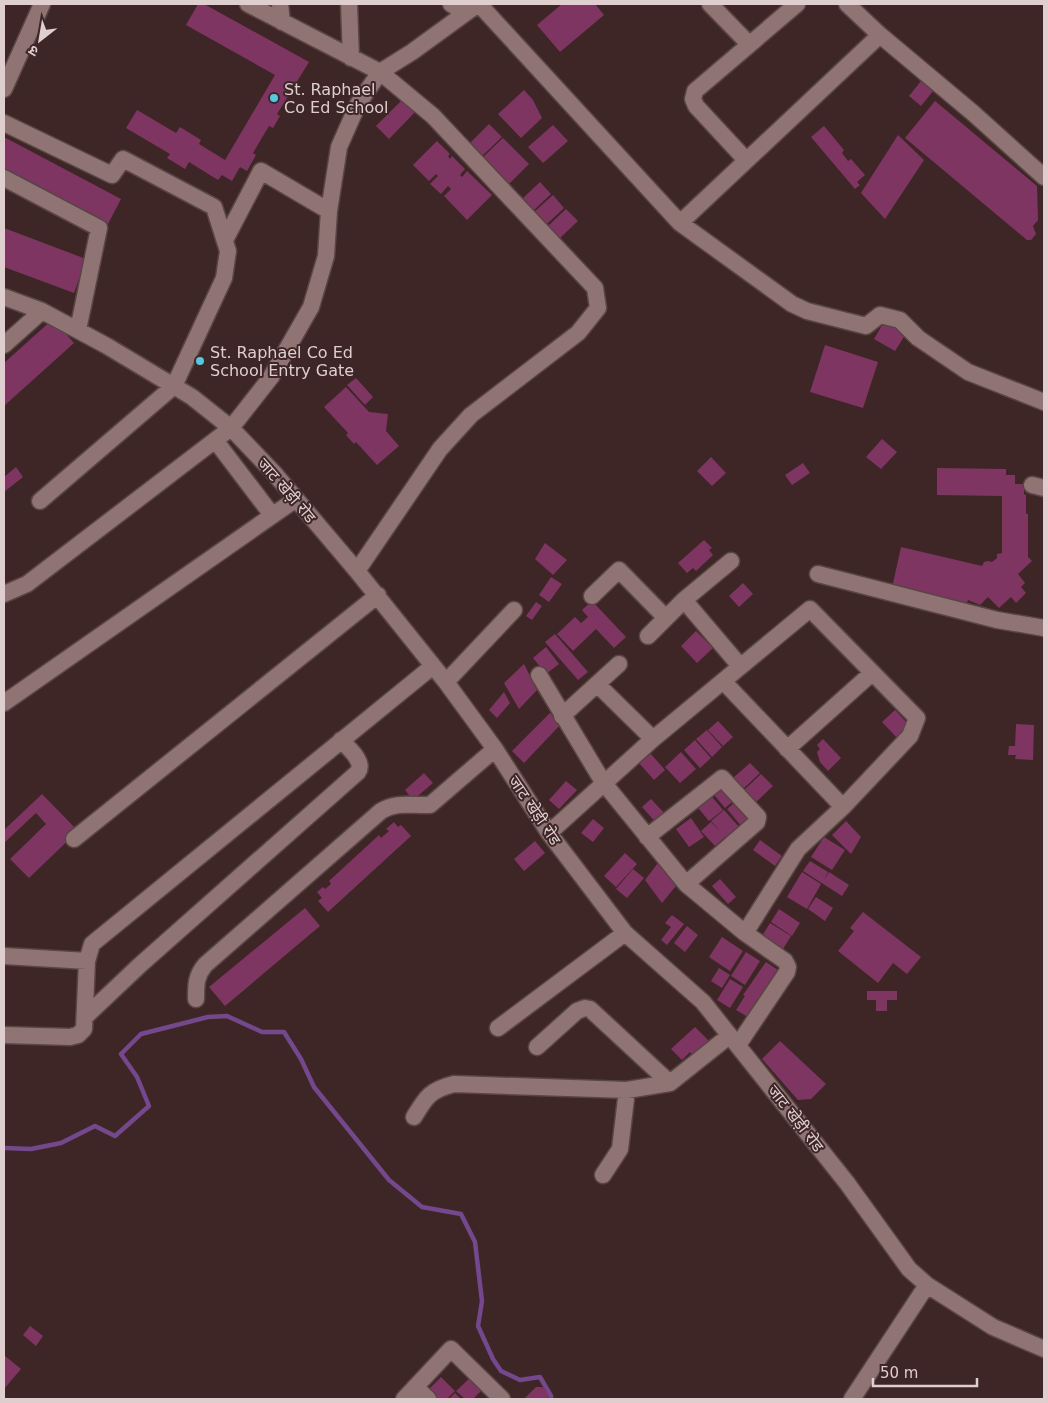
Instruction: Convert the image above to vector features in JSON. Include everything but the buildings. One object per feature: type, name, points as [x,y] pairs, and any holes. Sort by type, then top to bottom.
[{"type":"street","points":[[4,89],[42,4]]},
{"type":"street","points":[[248,4],[380,72],[433,116],[595,288],[598,308],[578,333],[471,415],[440,449],[357,571]]},
{"type":"street","points":[[280,4],[282,22]]},
{"type":"street","points":[[349,4],[351,58]]},
{"type":"street","points":[[451,4],[474,7],[680,223],[792,304],[807,311],[866,326],[880,314],[900,320],[918,338],[968,372],[1044,402]]},
{"type":"street","points":[[710,4],[749,44]]},
{"type":"street","points":[[746,160],[696,106],[693,100],[695,91],[797,4]]},
{"type":"street","points":[[847,4],[880,35],[1044,177]]},
{"type":"street","points":[[4,594],[27,584],[231,428],[271,377],[311,307],[326,256],[329,210],[339,147],[358,104],[380,72],[412,52],[474,7]]},
{"type":"street","points":[[680,223],[880,35]]},
{"type":"street","points":[[4,123],[112,175],[123,159],[214,207],[228,250],[224,278],[174,386],[40,501]]},
{"type":"street","points":[[225,240],[261,171],[329,210]]},
{"type":"street","points":[[4,178],[99,228],[78,330]]},
{"type":"street","name":"जाट खेड़ी रोड","points":[[5,300],[42,311],[78,330],[192,397],[231,428],[296,499],[378,595],[446,682],[495,749],[549,833],[625,933],[703,1002],[847,1183],[909,1269],[927,1285],[993,1327],[1044,1349]]},
{"type":"street","points":[[4,345],[42,311]]},
{"type":"street","points":[[215,440],[272,515]]},
{"type":"street","points":[[4,702],[296,499]]},
{"type":"street","points":[[648,636],[684,600],[731,561]]},
{"type":"street","points":[[592,596],[619,570],[666,618]]},
{"type":"street","points":[[818,574],[997,620],[1044,628]]},
{"type":"street","points":[[74,839],[378,595]]},
{"type":"street","points":[[684,600],[740,666]]},
{"type":"street","points":[[549,833],[603,782],[653,739],[810,609],[917,718],[910,736],[843,807],[798,849],[745,933]]},
{"type":"street","points":[[446,682],[514,610]]},
{"type":"street","points":[[562,716],[619,664]]},
{"type":"street","points":[[4,1035],[70,1037],[78,1035],[84,1029],[87,961],[92,944],[433,666]]},
{"type":"street","points":[[787,749],[872,673]]},
{"type":"street","points":[[414,1117],[430,1093],[441,1087],[454,1084],[626,1090],[670,1083],[734,1040],[787,972],[788,967],[785,961],[745,933],[686,884],[603,782],[539,675]]},
{"type":"street","points":[[723,681],[843,807]]},
{"type":"street","points":[[598,684],[653,739]]},
{"type":"street","points":[[85,1017],[140,965],[358,772],[360,763],[341,740]]},
{"type":"street","points":[[196,999],[196,980],[198,973],[205,965],[381,810],[397,804],[430,806],[495,749]]},
{"type":"street","points":[[647,837],[722,778],[758,817],[757,822],[686,884]]},
{"type":"street","points":[[498,1028],[625,933]]},
{"type":"street","points":[[4,956],[87,961]]},
{"type":"street","points":[[537,1047],[577,1011],[585,1008],[590,1009],[670,1083]]},
{"type":"street","points":[[603,1175],[620,1149],[626,1090]]},
{"type":"street","points":[[852,1399],[927,1285]]},
{"type":"street","points":[[404,1399],[451,1349],[502,1399]]},
{"type":"street","points":[[415,1387],[428,1399]]},
{"type":"waterway","points":[[4,1148],[31,1149],[61,1143],[95,1126],[115,1136],[149,1106],[137,1077],[121,1054],[141,1034],[208,1017],[227,1016],[262,1032],[284,1032],[301,1059],[314,1087],[389,1180],[422,1207],[461,1214],[475,1242],[482,1301],[478,1326],[493,1359],[501,1371],[520,1380],[540,1377],[551,1399]]},
{"type":"place","name":"St. Raphael Co Ed School","points":[[274,98]]},
{"type":"place","name":"St. Raphael Co Ed School Entry Gate","points":[[200,361]]}]
